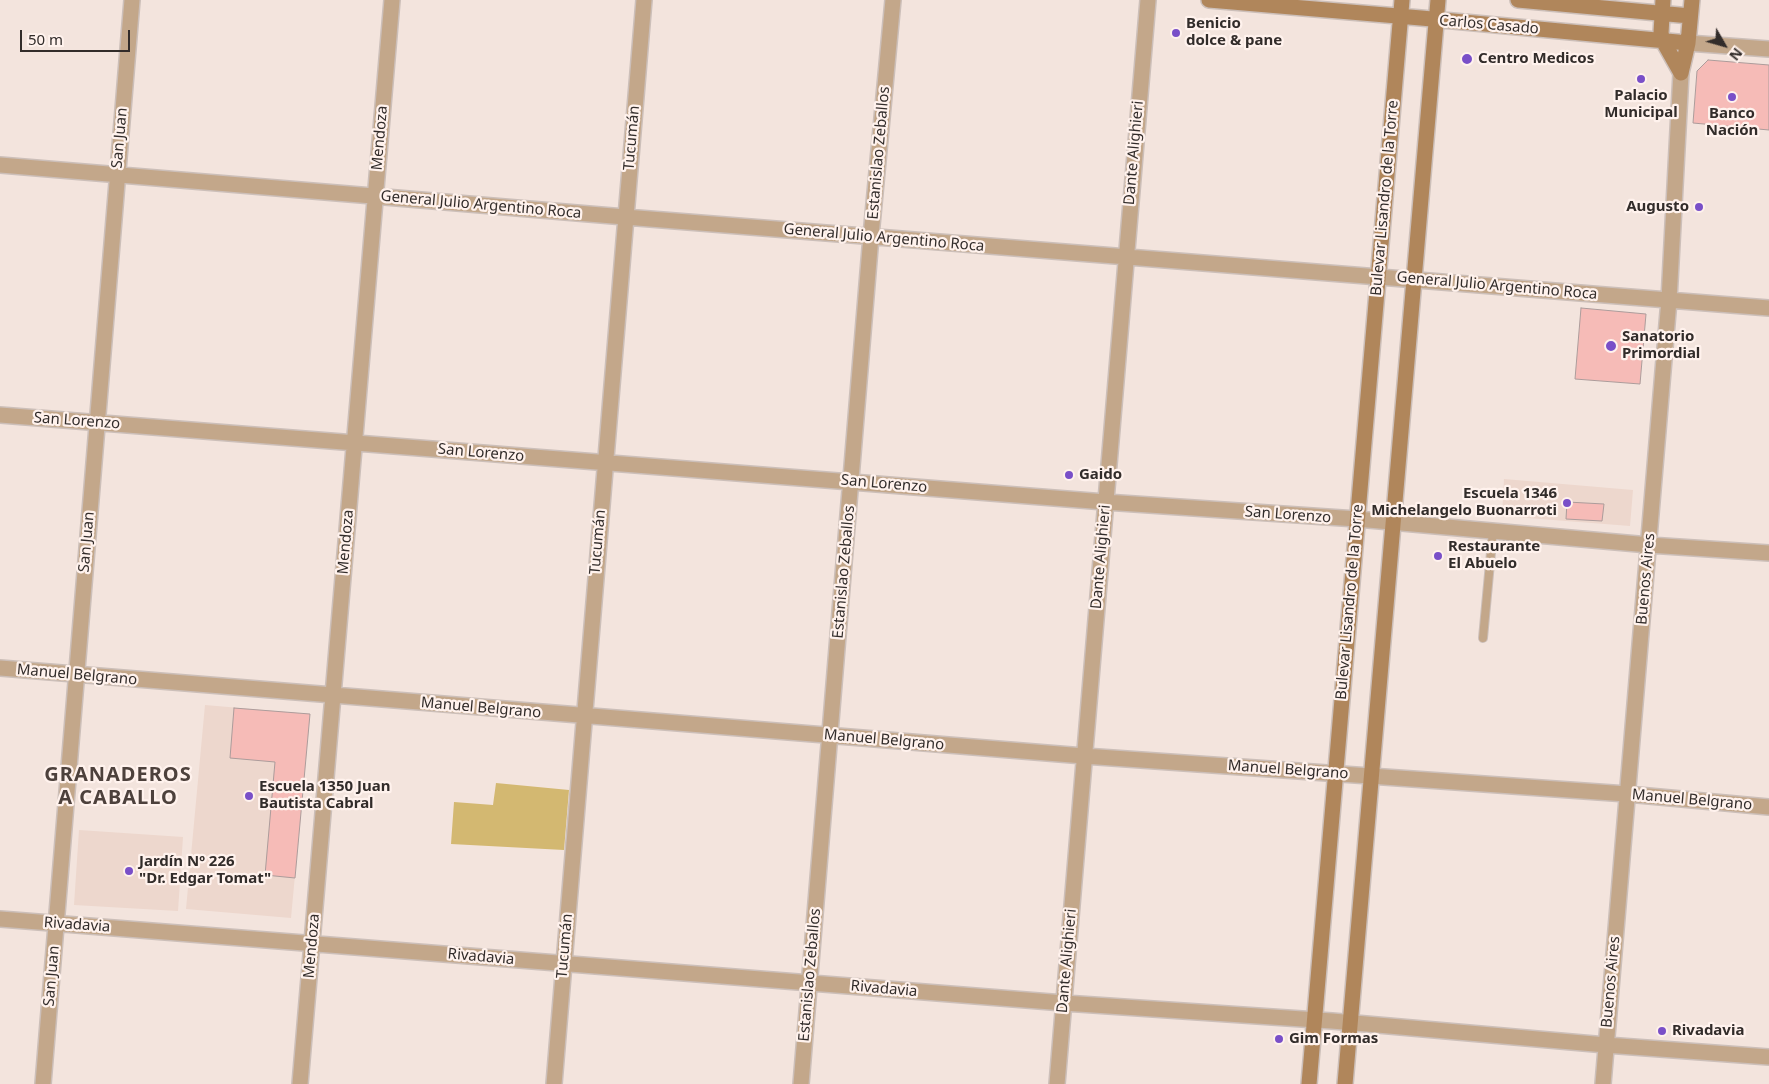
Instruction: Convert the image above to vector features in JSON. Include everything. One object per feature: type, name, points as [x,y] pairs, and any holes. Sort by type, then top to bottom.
[{"type":"main road","name":"Carlos Casado","points":[[1209,0],[1688,43]]},
{"type":"main road","name":"Bulevar Lisandro de la Torre","points":[[1309,1084],[1402,0]]},
{"type":"main road","points":[[1345,1084],[1438,0]]},
{"type":"main road","name":"Carlos Casado","points":[[1518,0],[1662,6],[1690,16]]},
{"type":"main road","name":"Buenos Aires","points":[[1681,73],[1688,43],[1692,0]]},
{"type":"main road","points":[[1662,6],[1661,33],[1663,41],[1681,73]]},
{"type":"street","name":"San Juan","points":[[43,1084],[132,0]]},
{"type":"street","name":"Mendoza","points":[[300,1084],[392,0]]},
{"type":"street","name":"Tucumán","points":[[554,1084],[604,463],[644,0]]},
{"type":"street","name":"Estanislao Zeballos","points":[[801,1084],[871,236],[893,0]]},
{"type":"street","name":"Dante Alighieri","points":[[1057,1084],[1148,0]]},
{"type":"street","name":"Carlos Casado","points":[[1688,43],[1769,50]]},
{"type":"street","name":"Buenos Aires","points":[[1603,1084],[1669,300],[1681,73]]},
{"type":"street","name":"General Julio Argentino Roca","points":[[0,165],[625,218],[1769,308]]},
{"type":"street","name":"San Lorenzo","points":[[0,415],[1105,502],[1357,519],[1769,553]]},
{"type":"street","name":"Manuel Belgrano","points":[[0,668],[76,676],[1084,756],[1627,794],[1769,807]]},
{"type":"street","name":"Rivadavia","points":[[0,919],[1064,1003],[1314,1020],[1769,1057]]},
{"type":"lane","points":[[1483,638],[1493,531]]},
{"type":"shaded area","name":"Escuela 1346 Michelangelo Buonarroti","points":[[1504,479],[1633,490],[1630,526],[1502,516]]},
{"type":"shaded area","name":"Escuela 1350 Juan Bautista Cabral","points":[[205,705],[310,714],[291,918],[186,909]]},
{"type":"shaded area","points":[[496,783],[569,790],[564,850],[451,844],[454,802],[493,805]]},
{"type":"shaded area","name":"Jardín Nº 226 \"Dr. Edgar Tomat\"","points":[[79,830],[183,837],[178,911],[74,905]]},
{"type":"building","name":"Banco Nación","points":[[1708,60],[1769,65],[1769,130],[1693,123],[1697,71]]},
{"type":"building","name":"Sanatorio Primordial","points":[[1581,308],[1646,314],[1640,384],[1575,379]]},
{"type":"building","points":[[1567,502],[1604,504],[1602,521],[1566,519]]},
{"type":"building","points":[[234,708],[310,714],[295,878],[265,875],[275,762],[230,758]]},
{"type":"place","name":"Benicio dolce & pane","points":[[1176,33]]},
{"type":"place","name":"Centro Medicos","points":[[1467,59]]},
{"type":"place","name":"Palacio Municipal","points":[[1641,79]]},
{"type":"place","name":"Banco Nación","points":[[1732,97]]},
{"type":"place","name":"Augusto","points":[[1699,207]]},
{"type":"place","name":"Sanatorio Primordial","points":[[1611,346]]},
{"type":"place","name":"Gaido","points":[[1069,475]]},
{"type":"place","name":"Escuela 1346 Michelangelo Buonarroti","points":[[1567,503]]},
{"type":"place","name":"Restaurante El Abuelo","points":[[1438,556]]},
{"type":"place","name":"Escuela 1350 Juan Bautista Cabral","points":[[249,796]]},
{"type":"place","name":"Jardín Nº 226 \"Dr. Edgar Tomat\"","points":[[129,871]]},
{"type":"place","name":"Rivadavia","points":[[1662,1031]]},
{"type":"place","name":"Gim Formas","points":[[1279,1039]]},
{"type":"district","name":"GRANADEROS A CABALLO","points":[[118,786]]}]
